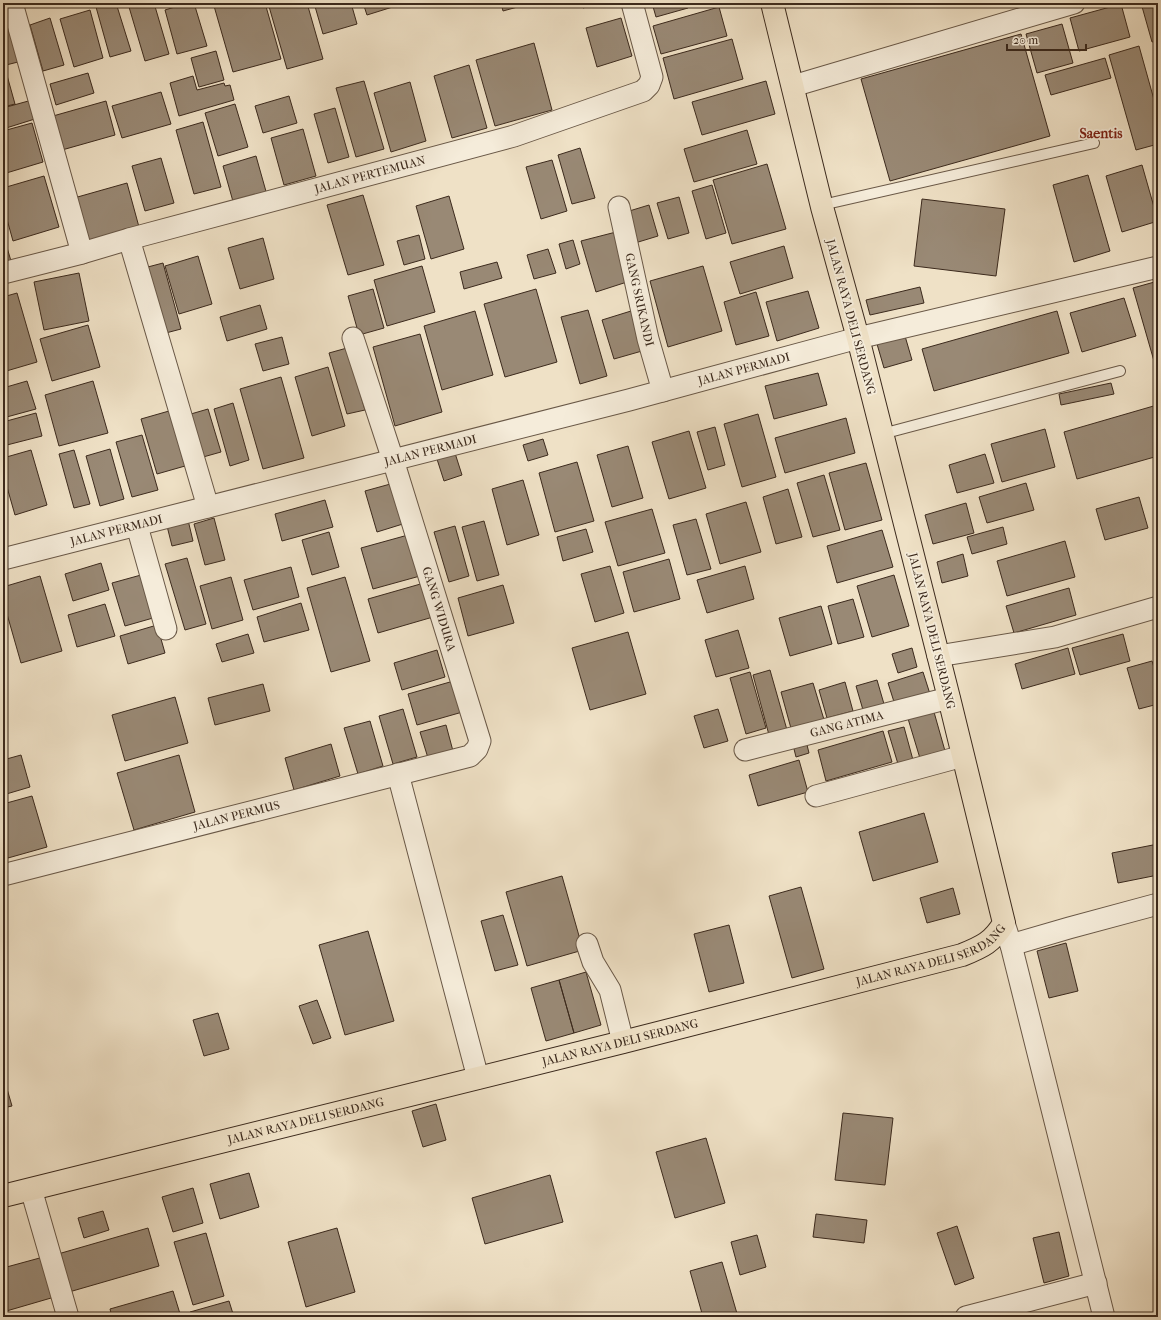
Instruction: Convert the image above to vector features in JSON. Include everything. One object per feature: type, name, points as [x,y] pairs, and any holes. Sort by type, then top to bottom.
[{"type":"main road","name":"JALAN RAYA DELI SERDANG","points":[[3,1196],[623,1042],[962,955],[990,941],[998,933],[1004,923],[949,698],[858,338],[822,205],[772,3]]},
{"type":"street","points":[[12,3],[82,253]]},
{"type":"street","name":"JALAN PERTEMUAN","points":[[3,273],[514,136],[643,91],[649,85],[652,77],[632,3]]},
{"type":"street","points":[[793,86],[1074,3]]},
{"type":"street","name":"GANG SRIKANDI","points":[[619,207],[648,339],[663,391]]},
{"type":"street","points":[[129,239],[208,507]]},
{"type":"street","name":"JALAN PERMADI","points":[[3,559],[663,391],[858,338],[1158,267]]},
{"type":"street","points":[[353,338],[393,460]]},
{"type":"street","name":"GANG WIDURA","points":[[393,460],[480,741],[477,749],[470,756]]},
{"type":"street","points":[[137,526],[166,629]]},
{"type":"street","points":[[938,656],[1055,637],[1158,607]]},
{"type":"street","name":"GANG ATIMA","points":[[745,750],[949,698]]},
{"type":"street","name":"JALAN PERMUS","points":[[3,874],[470,756]]},
{"type":"street","points":[[816,796],[963,756]]},
{"type":"street","points":[[398,774],[478,1078]]},
{"type":"street","points":[[1011,946],[1069,928],[1158,904]]},
{"type":"street","points":[[1004,923],[1104,1317]]},
{"type":"street","points":[[588,944],[593,962],[610,990],[623,1042]]},
{"type":"street","points":[[31,1189],[68,1317]]},
{"type":"street","points":[[966,1317],[1096,1283]]},
{"type":"lane","points":[[822,205],[1094,143]]},
{"type":"lane","points":[[882,434],[1120,372]]},
{"type":"building","points":[[116,3],[131,51],[110,57],[96,7]]},
{"type":"building","points":[[143,3],[154,3],[169,54],[145,61],[129,7]]},
{"type":"building","points":[[188,3],[194,3],[207,46],[177,54],[165,10]]},
{"type":"building","points":[[225,3],[265,3],[281,59],[233,72],[214,6]]},
{"type":"building","points":[[268,3],[307,3],[323,59],[287,69]]},
{"type":"building","points":[[314,3],[351,3],[357,24],[323,34]]},
{"type":"building","points":[[363,3],[398,3],[399,5],[367,15]]},
{"type":"building","points":[[437,3],[452,3],[439,7]]},
{"type":"building","points":[[501,3],[532,3],[503,11]]},
{"type":"building","points":[[582,3],[600,3],[583,8]]},
{"type":"building","points":[[652,3],[686,3],[688,8],[656,17]]},
{"type":"building","points":[[1141,3],[1158,3],[1158,41],[1152,42]]},
{"type":"building","points":[[1121,4],[1130,37],[1079,51],[1070,18]]},
{"type":"building","points":[[719,7],[727,36],[661,54],[653,26]]},
{"type":"building","points":[[3,8],[26,60],[6,65],[3,53]]},
{"type":"building","points":[[90,10],[103,58],[74,67],[60,19]]},
{"type":"building","points":[[50,18],[64,65],[43,71],[30,25]]},
{"type":"building","points":[[621,18],[632,56],[597,67],[586,28]]},
{"type":"building","points":[[1062,24],[1073,63],[1037,73],[1026,34]]},
{"type":"building","points":[[1021,34],[1050,136],[890,181],[861,79]]},
{"type":"building","points":[[732,39],[743,79],[674,99],[663,58]]},
{"type":"building","points":[[534,43],[552,110],[495,126],[476,60]]},
{"type":"building","points":[[1139,46],[1158,114],[1158,144],[1136,150],[1109,55]]},
{"type":"building","points":[[216,51],[224,80],[199,87],[191,58]]},
{"type":"building","points":[[1105,58],[1111,78],[1051,95],[1045,75]]},
{"type":"building","points":[[3,61],[15,104],[3,107]]},
{"type":"building","points":[[469,65],[487,128],[452,138],[434,76]]},
{"type":"building","points":[[88,73],[94,93],[56,105],[50,84]]},
{"type":"building","points":[[193,76],[197,90],[224,83],[225,86],[230,85],[234,100],[179,116],[170,83]]},
{"type":"building","points":[[364,81],[384,149],[356,157],[336,88]]},
{"type":"building","points":[[766,81],[775,114],[702,135],[692,102]]},
{"type":"building","points":[[410,82],[426,141],[391,152],[374,93]]},
{"type":"building","points":[[161,92],[171,124],[122,138],[112,106]]},
{"type":"building","points":[[289,96],[297,123],[263,133],[255,106]]},
{"type":"building","points":[[32,100],[38,118],[3,129],[3,108]]},
{"type":"building","points":[[106,101],[115,135],[62,150],[53,116]]},
{"type":"building","points":[[235,104],[248,147],[218,156],[205,113]]},
{"type":"building","points":[[335,108],[349,157],[328,163],[314,114]]},
{"type":"building","points":[[203,122],[221,187],[194,194],[176,130]]},
{"type":"building","points":[[32,123],[43,162],[3,174],[3,131]]},
{"type":"building","points":[[303,129],[316,176],[284,185],[271,138]]},
{"type":"building","points":[[747,130],[757,164],[694,182],[684,149]]},
{"type":"building","points":[[580,148],[595,198],[572,204],[558,155]]},
{"type":"building","points":[[256,156],[267,195],[234,205],[223,166]]},
{"type":"building","points":[[161,158],[174,203],[145,211],[132,166]]},
{"type":"building","points":[[552,160],[567,211],[541,219],[526,167]]},
{"type":"building","points":[[767,164],[786,229],[732,244],[713,180]]},
{"type":"building","points":[[1142,165],[1158,221],[1122,232],[1106,176]]},
{"type":"building","points":[[1088,175],[1110,251],[1074,262],[1053,185]]},
{"type":"building","points":[[44,176],[59,227],[13,241],[3,205],[3,188]]},
{"type":"building","points":[[127,183],[139,227],[87,242],[74,198]]},
{"type":"building","points":[[712,185],[726,233],[706,239],[692,191]]},
{"type":"building","points":[[363,195],[384,265],[348,275],[327,205]]},
{"type":"building","points":[[449,196],[464,249],[431,259],[416,206]]},
{"type":"building","points":[[679,197],[689,233],[668,239],[657,203]]},
{"type":"building","points":[[922,199],[1005,209],[996,276],[914,266]]},
{"type":"building","points":[[649,205],[658,236],[635,243],[626,212]]},
{"type":"building","points":[[616,232],[630,281],[596,292],[581,241]]},
{"type":"building","points":[[3,234],[11,261],[3,263]]},
{"type":"building","points":[[419,235],[425,259],[404,265],[397,241]]},
{"type":"building","points":[[263,238],[274,279],[240,289],[228,248]]},
{"type":"building","points":[[573,240],[580,264],[566,269],[559,244]]},
{"type":"building","points":[[784,246],[793,278],[740,294],[730,262]]},
{"type":"building","points":[[548,249],[556,273],[534,279],[527,255]]},
{"type":"building","points":[[198,256],[212,304],[179,314],[165,266]]},
{"type":"building","points":[[497,262],[502,278],[464,289],[460,272]]},
{"type":"building","points":[[163,263],[181,329],[162,334],[144,268]]},
{"type":"building","points":[[422,266],[435,312],[387,326],[374,280]]},
{"type":"building","points":[[703,266],[722,331],[668,347],[650,281]]},
{"type":"building","points":[[79,273],[89,321],[44,330],[34,282]]},
{"type":"building","points":[[1158,281],[1158,375],[1133,288]]},
{"type":"building","points":[[920,287],[924,303],[870,315],[866,300]]},
{"type":"building","points":[[373,289],[384,328],[359,335],[348,296]]},
{"type":"building","points":[[536,289],[557,362],[505,377],[484,304]]},
{"type":"building","points":[[808,291],[819,328],[777,341],[766,302]]},
{"type":"building","points":[[756,292],[769,336],[736,345],[724,302]]},
{"type":"building","points":[[17,293],[37,362],[3,372],[3,297]]},
{"type":"building","points":[[1124,298],[1136,336],[1082,352],[1070,313]]},
{"type":"building","points":[[260,305],[267,329],[227,341],[220,317]]},
{"type":"building","points":[[588,310],[607,376],[580,384],[561,317]]},
{"type":"building","points":[[475,311],[493,375],[442,390],[424,326]]},
{"type":"building","points":[[631,311],[642,351],[614,359],[602,320]]},
{"type":"building","points":[[1057,311],[1069,353],[934,391],[922,349]]},
{"type":"building","points":[[88,325],[100,367],[52,381],[40,339]]},
{"type":"building","points":[[420,334],[442,412],[395,426],[373,347]]},
{"type":"building","points":[[905,336],[912,360],[884,368],[877,344]]},
{"type":"building","points":[[282,337],[289,364],[263,371],[255,344]]},
{"type":"building","points":[[347,348],[365,410],[347,414],[329,353]]},
{"type":"building","points":[[328,367],[345,426],[312,436],[295,377]]},
{"type":"building","points":[[818,373],[827,405],[774,419],[765,386]]},
{"type":"building","points":[[281,377],[304,458],[263,469],[240,389]]},
{"type":"building","points":[[27,381],[36,409],[3,418],[3,388]]},
{"type":"building","points":[[93,381],[108,433],[59,446],[45,395]]},
{"type":"building","points":[[1111,383],[1114,394],[1061,405],[1059,394]]},
{"type":"building","points":[[233,403],[249,460],[230,466],[214,409]]},
{"type":"building","points":[[1157,405],[1158,456],[1077,479],[1064,432]]},
{"type":"building","points":[[208,409],[221,452],[196,459],[184,416]]},
{"type":"building","points":[[169,411],[185,466],[157,474],[141,419]]},
{"type":"building","points":[[36,413],[42,436],[3,446],[3,422]]},
{"type":"building","points":[[758,414],[776,477],[742,487],[724,424]]},
{"type":"building","points":[[846,418],[855,453],[785,473],[775,438]]},
{"type":"building","points":[[715,427],[725,465],[708,470],[697,432]]},
{"type":"building","points":[[1045,429],[1055,467],[1002,482],[991,444]]},
{"type":"building","points":[[689,431],[706,488],[669,499],[652,442]]},
{"type":"building","points":[[142,435],[158,490],[132,497],[116,442]]},
{"type":"building","points":[[543,439],[548,455],[528,461],[523,445]]},
{"type":"building","points":[[628,446],[643,498],[612,507],[597,455]]},
{"type":"building","points":[[110,449],[124,499],[100,506],[86,456]]},
{"type":"building","points":[[31,450],[47,505],[15,515],[3,473],[3,458]]},
{"type":"building","points":[[74,450],[90,504],[74,508],[59,454]]},
{"type":"building","points":[[454,450],[462,475],[444,481],[436,456]]},
{"type":"building","points":[[985,454],[994,483],[957,493],[949,465]]},
{"type":"building","points":[[577,462],[594,521],[555,532],[539,473]]},
{"type":"building","points":[[866,463],[882,520],[845,530],[829,473]]},
{"type":"building","points":[[824,475],[840,530],[813,537],[797,483]]},
{"type":"building","points":[[523,480],[539,535],[507,545],[492,489]]},
{"type":"building","points":[[394,483],[406,523],[377,532],[365,491]]},
{"type":"building","points":[[1026,483],[1034,510],[987,523],[979,497]]},
{"type":"building","points":[[788,489],[802,537],[776,544],[763,497]]},
{"type":"building","points":[[1139,497],[1148,528],[1105,540],[1096,509]]},
{"type":"building","points":[[325,500],[333,527],[282,541],[275,514]]},
{"type":"building","points":[[746,502],[761,552],[720,564],[706,514]]},
{"type":"building","points":[[966,503],[974,533],[933,544],[925,515]]},
{"type":"building","points":[[652,509],[665,553],[618,566],[605,522]]},
{"type":"building","points":[[214,518],[225,560],[205,565],[194,524]]},
{"type":"building","points":[[696,519],[711,569],[687,575],[673,525]]},
{"type":"building","points":[[188,520],[193,541],[172,546],[167,526]]},
{"type":"building","points":[[484,521],[499,575],[477,581],[462,527]]},
{"type":"building","points":[[455,526],[469,576],[449,582],[434,532]]},
{"type":"building","points":[[1003,527],[1007,544],[972,554],[967,537]]},
{"type":"building","points":[[586,529],[593,552],[563,561],[557,537]]},
{"type":"building","points":[[882,530],[893,567],[837,583],[827,546]]},
{"type":"building","points":[[329,532],[339,567],[312,575],[302,540]]},
{"type":"building","points":[[408,535],[420,576],[373,589],[361,548]]},
{"type":"building","points":[[1065,541],[1075,577],[1007,596],[997,561]]},
{"type":"building","points":[[963,554],[968,576],[942,583],[937,562]]},
{"type":"building","points":[[187,558],[206,624],[185,630],[165,564]]},
{"type":"building","points":[[669,559],[680,599],[634,612],[623,572]]},
{"type":"building","points":[[101,563],[109,590],[73,601],[65,574]]},
{"type":"building","points":[[610,566],[624,613],[595,622],[581,574]]},
{"type":"building","points":[[745,566],[754,599],[707,613],[697,580]]},
{"type":"building","points":[[291,567],[299,597],[253,610],[244,580]]},
{"type":"building","points":[[141,575],[153,618],[125,626],[112,583]]},
{"type":"building","points":[[894,575],[909,626],[872,637],[857,586]]},
{"type":"building","points":[[40,576],[62,651],[21,663],[3,600],[3,587]]},
{"type":"building","points":[[231,577],[243,620],[212,629],[200,586]]},
{"type":"building","points":[[345,577],[370,661],[331,672],[307,588]]},
{"type":"building","points":[[424,583],[433,617],[378,633],[368,599]]},
{"type":"building","points":[[503,585],[514,623],[468,636],[458,598]]},
{"type":"building","points":[[1069,588],[1076,615],[1014,633],[1006,606]]},
{"type":"building","points":[[853,599],[864,637],[838,644],[828,606]]},
{"type":"building","points":[[301,603],[309,630],[264,642],[257,617]]},
{"type":"building","points":[[105,604],[115,636],[77,647],[68,615]]},
{"type":"building","points":[[821,606],[832,644],[790,656],[779,618]]},
{"type":"building","points":[[157,625],[165,653],[128,664],[120,636]]},
{"type":"building","points":[[738,630],[749,668],[716,677],[705,640]]},
{"type":"building","points":[[628,632],[646,694],[590,710],[572,648]]},
{"type":"building","points":[[248,634],[254,653],[222,662],[216,644]]},
{"type":"building","points":[[1123,634],[1130,661],[1080,675],[1072,648]]},
{"type":"building","points":[[912,648],[917,667],[898,673],[892,654]]},
{"type":"building","points":[[1068,648],[1075,674],[1022,689],[1015,664]]},
{"type":"building","points":[[437,650],[445,677],[402,690],[394,663]]},
{"type":"building","points":[[1152,661],[1158,680],[1158,704],[1139,709],[1127,668]]},
{"type":"building","points":[[3,669],[7,682],[3,683]]},
{"type":"building","points":[[770,670],[787,730],[769,735],[753,675]]},
{"type":"building","points":[[750,672],[766,728],[746,734],[730,678]]},
{"type":"building","points":[[923,672],[930,694],[895,705],[888,683]]},
{"type":"building","points":[[457,680],[466,711],[417,725],[408,694]]},
{"type":"building","points":[[877,680],[884,704],[863,710],[856,686]]},
{"type":"building","points":[[845,682],[853,711],[827,718],[819,690]]},
{"type":"building","points":[[813,683],[825,723],[792,732],[781,692]]},
{"type":"building","points":[[263,684],[270,711],[215,725],[208,698]]},
{"type":"building","points":[[175,697],[188,743],[125,761],[112,715]]},
{"type":"building","points":[[932,705],[947,758],[922,765],[906,712]]},
{"type":"building","points":[[403,709],[417,757],[393,764],[379,716]]},
{"type":"building","points":[[718,709],[728,741],[704,748],[694,716]]},
{"type":"building","points":[[370,721],[383,766],[358,774],[344,728]]},
{"type":"building","points":[[446,725],[453,751],[428,758],[420,732]]},
{"type":"building","points":[[904,727],[913,760],[898,764],[888,731]]},
{"type":"building","points":[[883,731],[892,762],[826,781],[818,750]]},
{"type":"building","points":[[806,741],[809,753],[796,757],[793,745]]},
{"type":"building","points":[[331,744],[340,776],[294,790],[285,758]]},
{"type":"building","points":[[21,755],[30,787],[3,795],[3,760]]},
{"type":"building","points":[[179,755],[195,812],[134,830],[117,773]]},
{"type":"building","points":[[799,760],[808,792],[758,806],[749,775]]},
{"type":"building","points":[[32,796],[47,847],[8,858],[3,841],[3,804]]},
{"type":"building","points":[[924,813],[938,862],[873,881],[859,832]]},
{"type":"building","points":[[1158,844],[1158,875],[1118,883],[1112,853]]},
{"type":"building","points":[[562,876],[583,950],[527,966],[506,892]]},
{"type":"building","points":[[801,887],[824,969],[792,978],[769,896]]},
{"type":"building","points":[[953,888],[960,914],[927,923],[920,898]]},
{"type":"building","points":[[503,915],[518,965],[495,971],[481,921]]},
{"type":"building","points":[[729,925],[744,983],[709,992],[694,934]]},
{"type":"building","points":[[368,931],[394,1021],[345,1035],[319,945]]},
{"type":"building","points":[[1066,943],[1078,991],[1049,998],[1037,951]]},
{"type":"building","points":[[586,972],[601,1025],[574,1033],[559,980]]},
{"type":"building","points":[[559,980],[574,1033],[546,1041],[531,988]]},
{"type":"building","points":[[317,1000],[331,1038],[313,1044],[299,1006]]},
{"type":"building","points":[[218,1013],[229,1049],[204,1056],[193,1020]]},
{"type":"building","points":[[3,1075],[12,1106],[3,1108]]},
{"type":"building","points":[[436,1104],[446,1140],[423,1147],[412,1111]]},
{"type":"building","points":[[843,1113],[893,1118],[885,1185],[835,1180]]},
{"type":"building","points":[[706,1138],[725,1203],[675,1218],[656,1152]]},
{"type":"building","points":[[249,1173],[259,1207],[220,1219],[210,1184]]},
{"type":"building","points":[[550,1175],[563,1222],[485,1244],[472,1198]]},
{"type":"building","points":[[193,1188],[203,1223],[173,1232],[162,1197]]},
{"type":"building","points":[[103,1211],[109,1230],[84,1238],[78,1218]]},
{"type":"building","points":[[816,1214],[867,1220],[864,1243],[813,1237]]},
{"type":"building","points":[[957,1226],[974,1278],[955,1285],[937,1233]]},
{"type":"building","points":[[148,1228],[159,1266],[69,1292],[58,1254]]},
{"type":"building","points":[[337,1228],[355,1292],[306,1307],[288,1242]]},
{"type":"building","points":[[1059,1232],[1069,1276],[1044,1283],[1033,1238]]},
{"type":"building","points":[[206,1233],[224,1296],[193,1305],[174,1242]]},
{"type":"building","points":[[757,1235],[766,1267],[740,1275],[731,1242]]},
{"type":"building","points":[[47,1256],[58,1296],[3,1312],[3,1268]]},
{"type":"building","points":[[722,1262],[738,1317],[703,1317],[690,1271]]},
{"type":"building","points":[[173,1291],[181,1317],[112,1317],[110,1309]]},
{"type":"building","points":[[229,1301],[234,1317],[191,1317],[190,1312]]},
{"type":"district","name":"Saentis","points":[[1101,133]]}]
